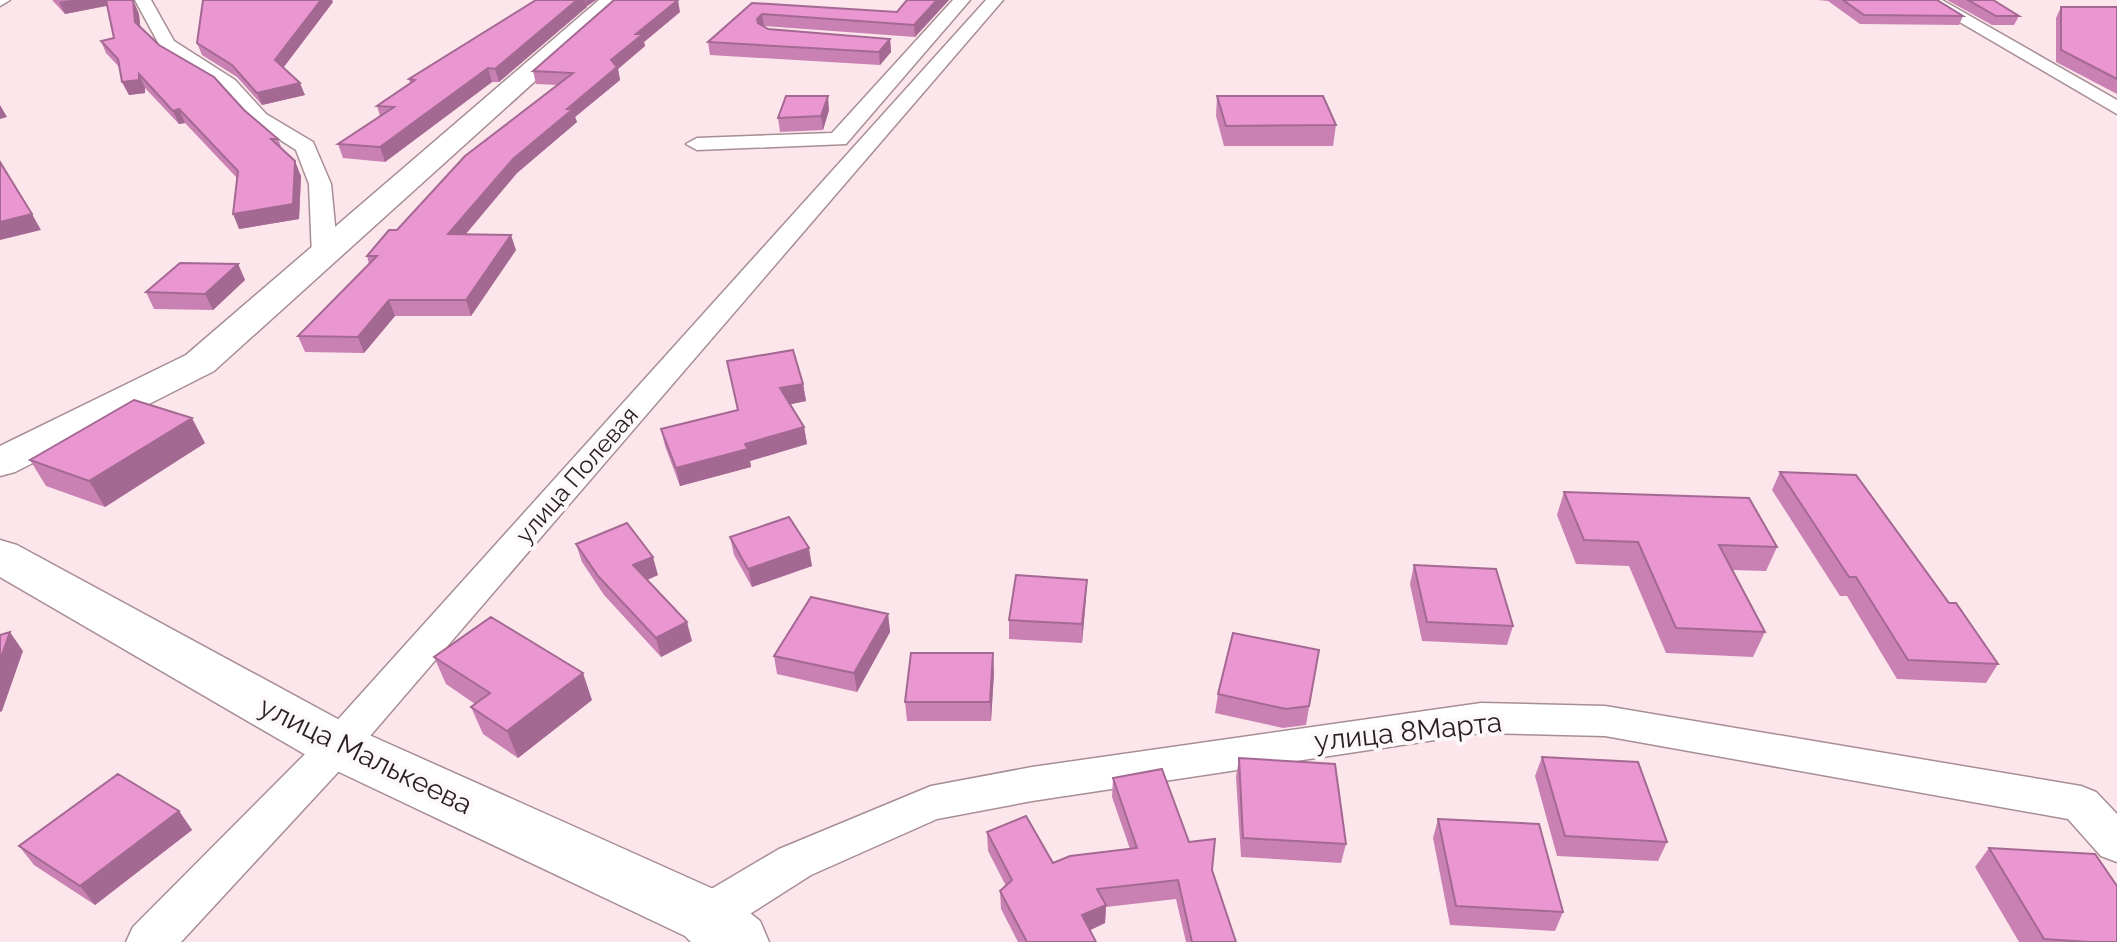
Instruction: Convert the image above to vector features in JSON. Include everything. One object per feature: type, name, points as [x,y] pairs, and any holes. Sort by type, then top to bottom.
[{"type":"street","points":[[143,0],[167,44],[228,84],[259,118],[305,147],[320,184],[325,256]]},
{"type":"street","points":[[697,144],[838,139],[937,47],[962,0]]},
{"type":"street","name":"улица Полевая","points":[[150,942],[338,746],[937,47],[995,0]]},
{"type":"street","points":[[1930,0],[2117,108]]},
{"type":"street","points":[[0,463],[200,363],[618,2]]},
{"type":"street","points":[[891,43],[937,47]]},
{"type":"street","name":"улица Малькеева","points":[[0,556],[338,746],[722,929]]},
{"type":"street","name":"улица 8Марта","points":[[722,929],[795,862],[931,803],[1032,784],[1481,718],[1605,721],[1756,745],[2099,808],[2117,843]]},
{"type":"building","points":[[106,0],[133,0],[135,22],[159,45],[214,77],[244,110],[278,139],[271,139],[295,161],[293,204],[233,214],[238,171],[179,109],[173,111],[139,74],[139,80],[122,82],[118,59],[101,41],[114,38]]},
{"type":"building","points":[[203,0],[321,0],[275,60],[300,83],[257,93],[232,65],[197,43]]},
{"type":"building","points":[[536,0],[577,0],[495,69],[488,68],[380,147],[338,144],[394,107],[377,106],[415,80],[409,79]]},
{"type":"building","points":[[614,0],[678,0],[636,34],[643,34],[611,60],[617,67],[513,159],[448,234],[511,235],[466,300],[389,300],[358,337],[298,336],[377,256],[367,256],[389,230],[397,230],[465,156],[573,73],[533,71]]},
{"type":"building","points":[[907,0],[937,0],[914,25],[762,14],[757,19],[768,29],[890,39],[879,52],[708,42],[752,3],[897,12]]},
{"type":"building","points":[[1843,0],[1937,0],[1963,16],[1864,15]]},
{"type":"building","points":[[1968,0],[1993,0],[2019,16],[1996,16]]},
{"type":"building","points":[[2061,7],[2117,7],[2117,79],[2061,50]]},
{"type":"building","points":[[786,96],[828,96],[821,116],[778,118]]},
{"type":"building","points":[[1217,96],[1323,96],[1336,125],[1226,126]]},
{"type":"building","points":[[0,162],[32,214],[0,222]]},
{"type":"building","points":[[180,263],[238,264],[205,294],[146,292]]},
{"type":"building","points":[[793,350],[803,384],[780,388],[804,427],[745,444],[748,449],[676,468],[661,429],[738,410],[727,361]]},
{"type":"building","points":[[134,400],[192,418],[89,481],[30,460]]},
{"type":"building","points":[[1780,472],[1856,475],[1949,603],[1956,603],[1998,664],[1908,660],[1856,577],[1849,577]]},
{"type":"building","points":[[1564,492],[1749,498],[1777,547],[1719,545],[1765,632],[1676,628],[1638,542],[1584,540]]},
{"type":"building","points":[[789,517],[809,548],[748,569],[730,537]]},
{"type":"building","points":[[627,523],[653,557],[633,565],[687,622],[656,638],[598,576],[576,544]]},
{"type":"building","points":[[1414,565],[1496,569],[1513,626],[1427,622]]},
{"type":"building","points":[[1016,575],[1087,580],[1082,624],[1009,620]]},
{"type":"building","points":[[811,597],[888,614],[854,673],[774,656]]},
{"type":"building","points":[[491,617],[583,673],[507,731],[471,707],[490,693],[434,657]]},
{"type":"building","points":[[10,632],[0,660],[0,635]]},
{"type":"building","points":[[1233,633],[1319,650],[1309,706],[1286,709],[1218,694]]},
{"type":"building","points":[[911,653],[993,653],[990,702],[905,702]]},
{"type":"building","points":[[1542,757],[1638,762],[1667,842],[1565,836]]},
{"type":"building","points":[[1239,758],[1335,764],[1346,844],[1243,838]]},
{"type":"building","points":[[1162,769],[1189,842],[1215,839],[1212,870],[1236,942],[1192,942],[1178,880],[1097,889],[1106,905],[1082,915],[1096,942],[1027,942],[1000,891],[1012,880],[987,832],[1026,816],[1053,863],[1070,856],[1137,848],[1113,778]]},
{"type":"building","points":[[118,774],[179,811],[80,886],[19,846]]},
{"type":"building","points":[[1438,819],[1539,824],[1563,912],[1456,906]]},
{"type":"building","points":[[1989,848],[2095,854],[2117,886],[2117,942],[2044,939]]}]
